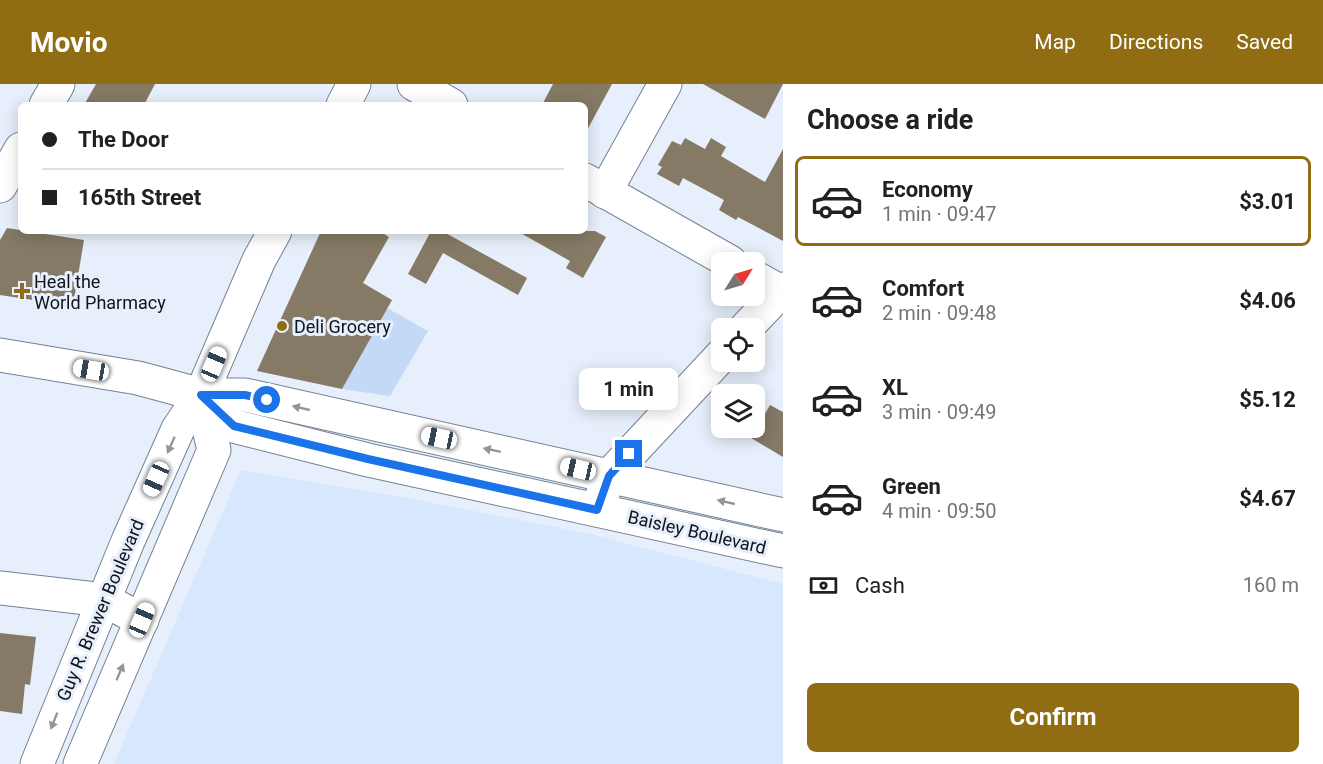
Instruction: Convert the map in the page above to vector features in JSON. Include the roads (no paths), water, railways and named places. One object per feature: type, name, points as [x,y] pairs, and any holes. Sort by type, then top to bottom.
[{"type":"main road","points":[[48,102],[58,84]]},
{"type":"main road","points":[[345,102],[354,84]]},
{"type":"main road","points":[[414,84],[446,102]]},
{"type":"main road","points":[[665,84],[595,186],[712,252]]},
{"type":"main road","points":[[0,186],[18,154]]},
{"type":"main road","name":"Guy R. Brewer Boulevard","points":[[37,764],[104,600],[178,429],[201,395],[259,260],[273,234]]},
{"type":"main road","points":[[752,318],[773,286]]},
{"type":"main road","name":"Baisley Boulevard","points":[[0,355],[138,378],[201,395],[245,395],[783,514]]},
{"type":"main road","points":[[597,510],[609,476],[711,367]]},
{"type":"main road","points":[[80,764],[214,450],[201,395]]},
{"type":"main road","name":"Baisley Boulevard","points":[[201,395],[234,426],[368,459],[783,551]]},
{"type":"main road","points":[[0,588],[104,600],[142,620]]},
{"type":"place","name":"Heal the World Pharmacy","points":[[22,291]]},
{"type":"place","name":"Deli Grocery","points":[[282,326]]}]
